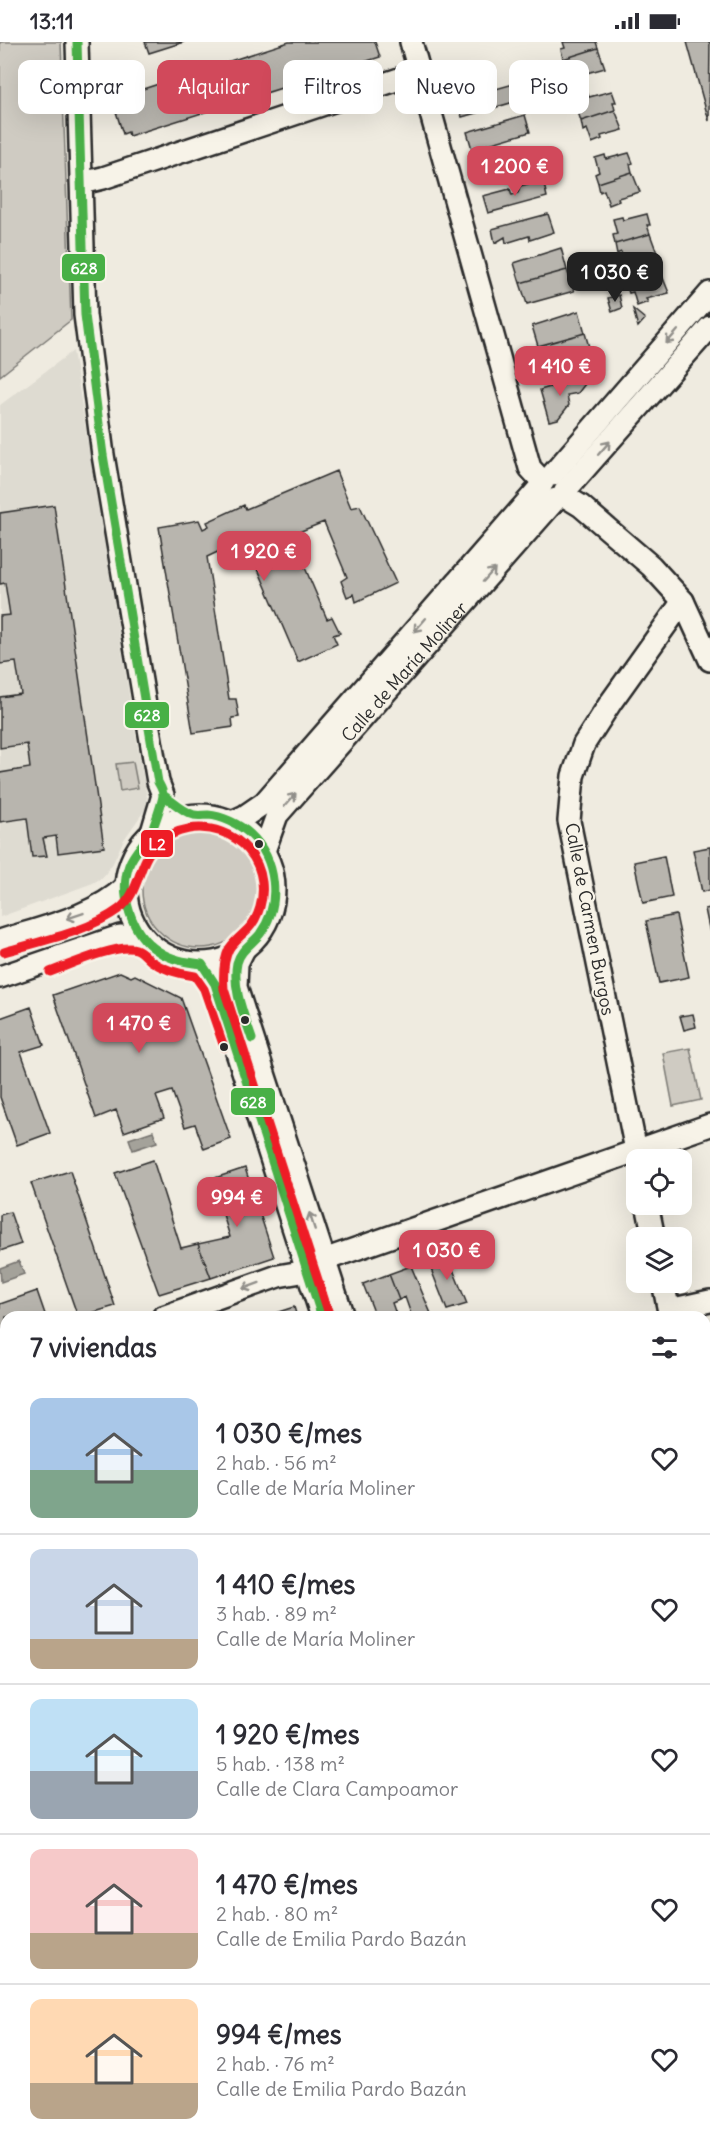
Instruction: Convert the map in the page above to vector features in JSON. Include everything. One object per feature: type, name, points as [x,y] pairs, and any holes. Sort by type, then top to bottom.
[{"type":"street","points":[[77,42],[85,315],[99,423],[157,771],[163,795],[152,832]]},
{"type":"street","points":[[411,42],[416,60]]},
{"type":"street","points":[[82,183],[395,80]]},
{"type":"street","points":[[432,114],[530,468],[553,488],[581,506],[651,566],[684,601],[710,660]]},
{"type":"street","name":"Calle de María Moliner","points":[[264,851],[277,815],[553,488],[710,293]]},
{"type":"street","name":"Calle de María Moliner","points":[[232,822],[264,803],[553,488],[710,327]]},
{"type":"street","name":"Calle de Carmen Burgos","points":[[636,1149],[568,821],[573,776],[584,744],[611,702],[684,601]]},
{"type":"street","points":[[163,795],[192,815]]},
{"type":"street","points":[[192,815],[217,817],[232,822],[251,834],[264,851],[273,872],[274,893],[270,915],[260,934],[244,949],[224,960],[202,964],[185,963],[170,958],[155,950],[143,938],[129,914],[125,886],[132,857],[152,832],[177,818],[192,815]]},
{"type":"street","points":[[0,941],[93,910],[112,899],[125,886]]},
{"type":"street","points":[[0,977],[120,936],[143,938]]},
{"type":"street","points":[[244,949],[237,963],[236,987],[316,1265],[321,1311]]},
{"type":"street","points":[[202,964],[215,984],[316,1265],[316,1275],[321,1281],[327,1299],[336,1311]]},
{"type":"street","points":[[653,1149],[710,1125]]},
{"type":"street","points":[[180,1311],[626,1160]]},
{"type":"street","points":[[665,1293],[669,1311]]},
{"type":"street","points":[[679,1311],[710,1301]]},
{"type":"shaded area","points":[[0,42],[61,42],[62,60],[18,60],[18,114],[64,114],[71,320],[0,376]]},
{"type":"shaded area","points":[[73,351],[147,797],[146,808],[123,841],[113,863],[103,877],[93,883],[0,917],[0,405]]},
{"type":"shaded area","points":[[133,762],[138,788],[120,791],[116,764]]},
{"type":"shaded area","points":[[200,832],[222,837],[241,849],[253,868],[258,890],[253,912],[241,931],[222,943],[200,948],[178,943],[159,931],[147,912],[142,890],[147,868],[159,849],[178,837]]},
{"type":"shaded area","points":[[690,1048],[701,1100],[673,1106],[663,1053]]},
{"type":"shaded area","points":[[153,1131],[157,1142],[133,1150],[129,1139]]},
{"type":"shaded area","points":[[19,1261],[24,1274],[1,1282],[0,1268]]},
{"type":"building","points":[[145,42],[184,42],[149,53]]},
{"type":"building","points":[[289,42],[375,42],[380,57],[370,60],[283,60],[283,88],[271,91],[271,60],[233,60]]},
{"type":"building","points":[[563,42],[596,42],[598,48],[563,59],[561,49],[565,48]]},
{"type":"building","points":[[687,42],[710,42],[709,121]]},
{"type":"building","points":[[598,48],[605,68],[589,72],[589,60],[563,59]]},
{"type":"building","points":[[157,85],[157,114],[199,114],[129,136],[128,132],[123,134],[117,114],[145,114],[145,88]]},
{"type":"building","points":[[509,85],[509,103],[497,107],[497,89]]},
{"type":"building","points":[[612,91],[616,102],[613,102],[615,110],[581,121],[579,114],[589,114],[589,97]]},
{"type":"building","points":[[615,110],[623,130],[601,136],[602,139],[592,143],[587,129],[583,131],[581,121]]},
{"type":"building","points":[[525,115],[530,132],[472,149],[467,132]]},
{"type":"building","points":[[533,148],[538,164],[515,171],[511,166],[504,167],[506,173],[480,180],[476,164]]},
{"type":"building","points":[[629,153],[633,163],[630,164],[632,172],[598,183],[595,174],[599,172],[595,158],[605,155],[606,159]]},
{"type":"building","points":[[632,172],[640,192],[618,198],[619,201],[609,205],[604,190],[600,192],[598,183]]},
{"type":"building","points":[[543,180],[547,197],[488,213],[483,196],[510,189],[512,195],[518,193],[520,186]]},
{"type":"building","points":[[548,214],[554,232],[530,240],[529,236],[506,243],[505,237],[495,243],[492,229]]},
{"type":"building","points":[[647,214],[650,234],[615,244],[613,235],[617,234],[613,219],[622,217],[623,220]]},
{"type":"building","points":[[650,234],[657,253],[635,259],[636,263],[626,266],[621,252],[617,254],[615,244]]},
{"type":"building","points":[[561,248],[567,270],[520,283],[514,263]]},
{"type":"building","points":[[567,270],[574,291],[527,304],[520,283]]},
{"type":"building","points":[[661,273],[669,293],[646,299],[648,302],[637,306],[633,292],[629,293],[626,284]]},
{"type":"building","points":[[619,295],[622,308],[612,312],[608,298]]},
{"type":"building","points":[[633,309],[645,319],[638,327]]},
{"type":"building","points":[[579,311],[585,333],[538,346],[532,326]]},
{"type":"building","points":[[585,333],[591,354],[544,367],[538,346]]},
{"type":"building","points":[[584,377],[585,384],[578,393],[567,395],[569,405],[558,419],[549,421],[540,390]]},
{"type":"building","points":[[336,471],[351,508],[360,506],[396,583],[356,602],[354,594],[347,597],[341,581],[347,577],[324,522],[291,535],[327,619],[332,617],[340,633],[333,635],[337,644],[298,662],[245,539],[207,557],[229,699],[236,699],[239,717],[232,718],[233,727],[193,733],[159,527],[199,520],[203,529],[209,526],[207,522],[244,505],[246,509]]},
{"type":"building","points":[[54,505],[104,847],[58,853],[56,836],[43,838],[47,856],[32,857],[27,818],[0,822],[0,773],[30,768],[27,744],[0,748],[0,697],[21,694],[16,662],[0,664],[0,616],[10,615],[5,583],[0,584],[0,513]]},
{"type":"building","points":[[710,847],[710,890],[702,892],[693,850]]},
{"type":"building","points":[[664,856],[672,897],[643,903],[634,862]]},
{"type":"building","points":[[710,908],[710,933],[705,909]]},
{"type":"building","points":[[676,915],[689,977],[659,983],[646,921]]},
{"type":"building","points":[[120,972],[131,977],[135,975],[181,998],[231,1139],[204,1149],[195,1124],[185,1127],[172,1091],[156,1096],[164,1118],[124,1132],[116,1110],[96,1118],[53,995]]},
{"type":"building","points":[[31,1007],[44,1045],[21,1052],[50,1133],[17,1145],[0,1097],[0,1018]]},
{"type":"building","points":[[693,1014],[696,1027],[684,1030],[680,1016]]},
{"type":"building","points":[[153,1160],[181,1248],[198,1244],[211,1278],[159,1294],[115,1173]]},
{"type":"building","points":[[245,1168],[274,1257],[211,1278],[198,1244],[230,1237],[212,1179]]},
{"type":"building","points":[[70,1171],[115,1306],[98,1311],[76,1311],[31,1183]]},
{"type":"building","points":[[10,1212],[21,1244],[0,1251],[0,1215]]},
{"type":"building","points":[[446,1252],[467,1304],[447,1310],[427,1259]]},
{"type":"building","points":[[411,1266],[430,1311],[410,1311],[405,1297],[399,1300],[389,1274]]},
{"type":"building","points":[[389,1274],[399,1300],[392,1303],[395,1311],[374,1311],[363,1284]]},
{"type":"building","points":[[37,1291],[44,1311],[0,1311],[0,1304]]},
{"type":"building","points":[[294,1307],[295,1311],[282,1311]]},
{"type":"transit line","name":"628","points":[[77,42],[85,315],[103,455],[158,782],[163,795],[151,831],[129,865],[126,876],[127,900],[134,924],[149,944],[168,957],[202,964],[215,984],[320,1311]]},
{"type":"transit line","name":"628","points":[[163,795],[190,814],[219,817],[241,827],[259,844],[271,869],[274,896],[272,909],[260,934],[241,954],[237,963],[236,982],[252,1039]]},
{"type":"transit line","name":"L2","points":[[4,952],[78,930],[119,909],[131,894],[151,851],[172,834],[189,829],[205,828],[222,832],[236,839],[248,850],[257,865],[262,882],[261,901],[258,914],[252,924],[229,949],[224,969],[224,989],[328,1311]]},
{"type":"transit line","name":"L2","points":[[50,972],[106,952],[136,949],[161,967],[195,976],[204,989],[224,1047]]}]
